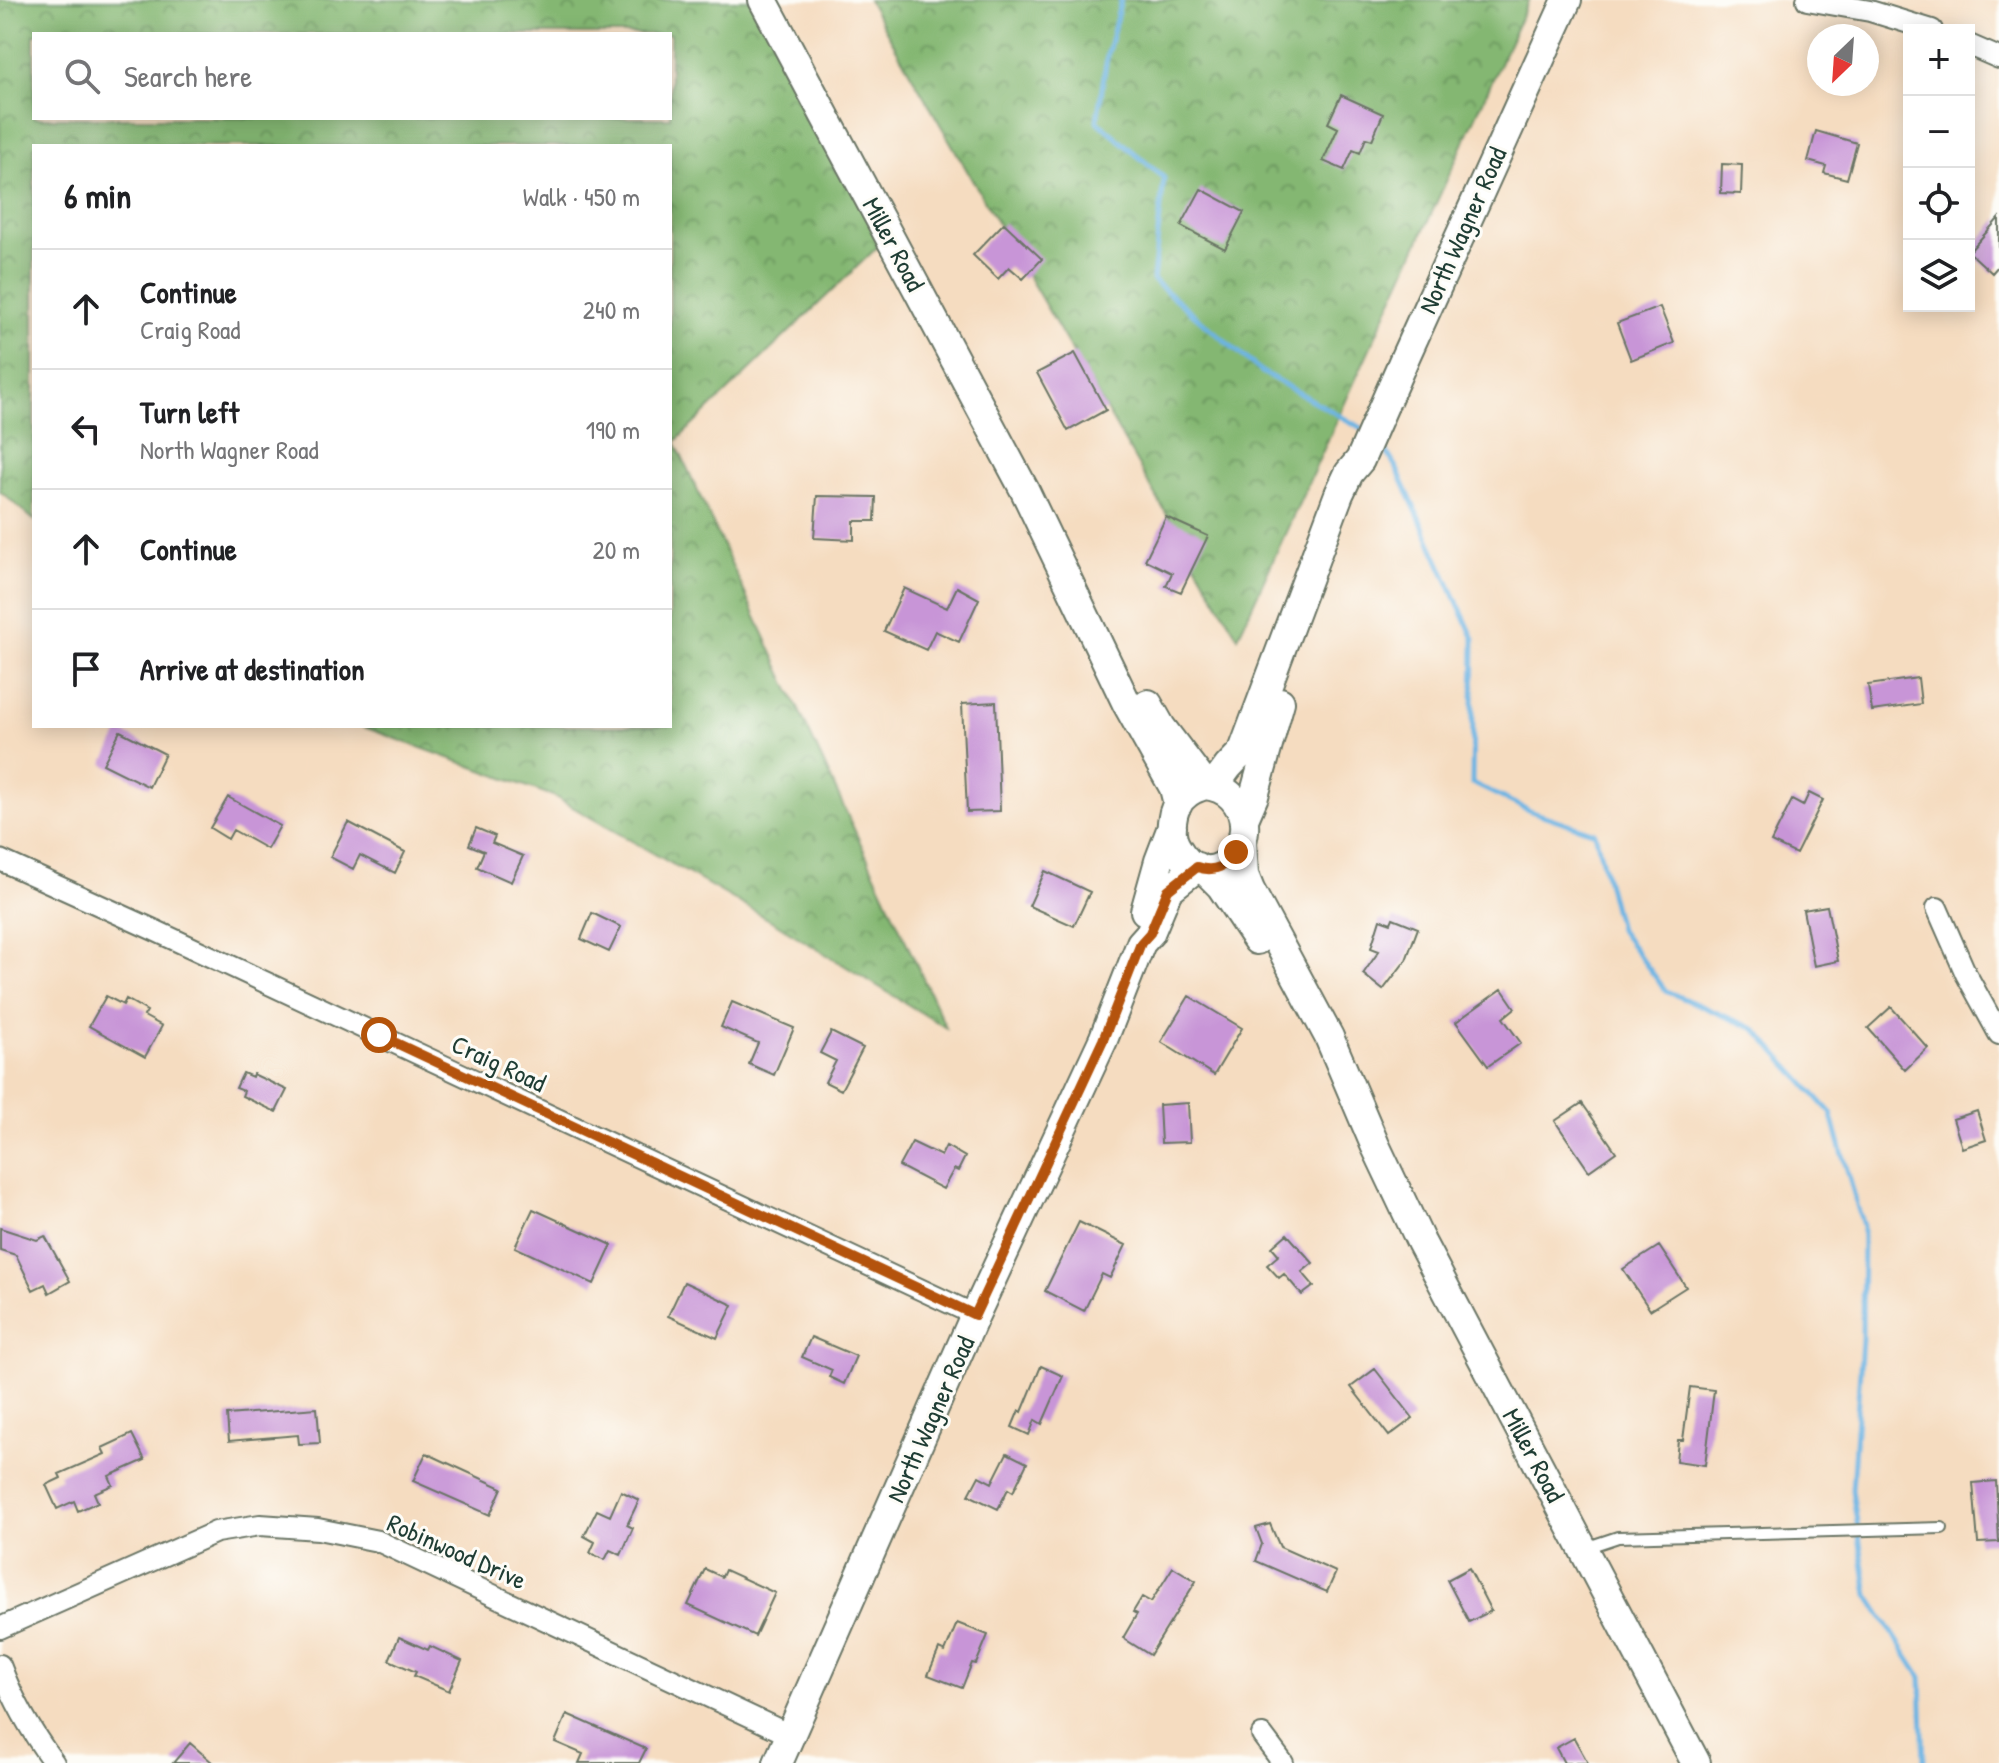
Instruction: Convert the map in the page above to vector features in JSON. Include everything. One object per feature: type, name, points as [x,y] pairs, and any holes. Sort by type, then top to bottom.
[{"type":"main road","name":"Miller Road","points":[[763,0],[1024,489],[1127,704],[1174,788],[1175,815]]},
{"type":"main road","name":"North Wagner Road","points":[[1243,831],[1283,692],[1358,480],[1363,454],[1567,0]]},
{"type":"main road","name":"North Wagner Road","points":[[1210,785],[1243,751],[1339,494],[1363,454]]},
{"type":"main road","name":"Miller Road","points":[[1024,489],[1050,525],[1161,727],[1210,785]]},
{"type":"main road","points":[[1210,785],[1225,791],[1240,807],[1243,831],[1230,860],[1223,867],[1213,870],[1186,861],[1173,842],[1180,799],[1192,790],[1210,785]]},
{"type":"main road","name":"North Wagner Road","points":[[1141,943],[1139,932],[1175,815]]},
{"type":"main road","name":"Miller Road","points":[[1243,831],[1244,875],[1250,890],[1329,1037],[1421,1242],[1696,1763]]},
{"type":"main road","name":"Miller Road","points":[[1201,868],[1221,886],[1250,926],[1345,1098],[1375,1145]]},
{"type":"main road","name":"North Wagner Road","points":[[778,1763],[975,1315],[1103,1040],[1141,943],[1150,933],[1168,890],[1201,868]]},
{"type":"street","points":[[1807,0],[1870,11],[1912,24]]},
{"type":"street","points":[[1975,48],[1999,58]]},
{"type":"street","name":"Craig Road","points":[[0,860],[975,1315]]},
{"type":"street","points":[[1937,908],[1966,974],[1999,1034]]},
{"type":"street","name":"Robinwood Drive","points":[[0,1628],[216,1532],[260,1525],[318,1529],[378,1541],[790,1735]]},
{"type":"street","points":[[0,1665],[9,1689],[54,1763]]},
{"type":"street","points":[[1262,1735],[1283,1763]]},
{"type":"lane","points":[[1583,1549],[1618,1537],[1942,1528]]},
{"type":"green space","points":[[0,0],[763,0],[890,235],[675,442],[946,1028],[775,923],[553,796],[366,728],[672,728],[672,144],[32,144],[32,518],[0,491]]},
{"type":"green space","points":[[868,0],[1529,0],[1238,637]]},
{"type":"building","points":[[1341,95],[1383,114],[1372,140],[1366,138],[1360,153],[1353,150],[1344,170],[1323,161],[1338,128],[1328,123]]},
{"type":"building","points":[[1816,131],[1857,143],[1847,179],[1824,173],[1826,166],[1808,161]]},
{"type":"building","points":[[1722,164],[1742,165],[1741,194],[1721,193]]},
{"type":"building","points":[[1201,189],[1244,212],[1225,249],[1181,226]]},
{"type":"building","points":[[1999,218],[1999,265],[1992,273],[1975,257],[1975,245]]},
{"type":"building","points":[[1004,223],[1042,259],[1023,279],[1009,267],[998,279],[973,255]]},
{"type":"building","points":[[1660,307],[1674,343],[1631,360],[1617,323]]},
{"type":"building","points":[[1075,353],[1106,410],[1068,431],[1037,373]]},
{"type":"building","points":[[817,496],[876,497],[875,521],[854,521],[854,540],[814,538]]},
{"type":"building","points":[[1166,517],[1208,536],[1181,592],[1166,586],[1172,573],[1145,560]]},
{"type":"building","points":[[957,587],[979,599],[959,642],[935,631],[926,650],[884,631],[904,588],[947,608]]},
{"type":"building","points":[[1918,678],[1921,704],[1872,711],[1868,685]]},
{"type":"building","points":[[996,702],[1000,811],[967,812],[962,704]]},
{"type":"building","points":[[120,731],[165,754],[149,787],[103,764]]},
{"type":"building","points":[[1809,793],[1823,800],[1796,854],[1771,842],[1792,800],[1803,806]]},
{"type":"building","points":[[228,797],[280,826],[267,849],[233,830],[228,839],[210,828]]},
{"type":"building","points":[[348,822],[405,852],[395,873],[360,855],[353,869],[330,857]]},
{"type":"building","points":[[476,828],[495,836],[492,843],[523,856],[511,882],[477,867],[484,851],[469,845]]},
{"type":"building","points":[[1045,871],[1090,892],[1074,926],[1029,906]]},
{"type":"building","points":[[1827,906],[1838,961],[1814,966],[1803,910]]},
{"type":"building","points":[[592,913],[621,927],[609,952],[581,939]]},
{"type":"building","points":[[1393,918],[1418,928],[1406,960],[1383,990],[1363,974],[1379,951],[1371,948],[1380,919],[1391,923]]},
{"type":"building","points":[[1502,989],[1515,1008],[1503,1018],[1521,1043],[1488,1066],[1456,1022]]},
{"type":"building","points":[[106,996],[123,1005],[126,999],[147,1011],[144,1016],[162,1026],[145,1057],[89,1026]]},
{"type":"building","points":[[1189,996],[1242,1028],[1214,1075],[1161,1042]]},
{"type":"building","points":[[732,1002],[794,1028],[774,1075],[749,1064],[758,1043],[721,1027]]},
{"type":"building","points":[[1891,1007],[1928,1048],[1905,1070],[1868,1028]]},
{"type":"building","points":[[831,1032],[863,1048],[841,1090],[825,1082],[836,1061],[820,1053]]},
{"type":"building","points":[[243,1073],[252,1077],[253,1074],[287,1090],[276,1112],[242,1096],[244,1091],[236,1088]]},
{"type":"building","points":[[1188,1103],[1190,1142],[1161,1143],[1159,1105]]},
{"type":"building","points":[[1582,1103],[1616,1152],[1589,1171],[1555,1121]]},
{"type":"building","points":[[1977,1111],[1986,1140],[1962,1148],[1953,1119]]},
{"type":"building","points":[[912,1142],[941,1156],[946,1146],[965,1157],[943,1189],[899,1166]]},
{"type":"building","points":[[533,1209],[612,1245],[594,1284],[515,1247]]},
{"type":"building","points":[[1079,1222],[1126,1245],[1110,1278],[1102,1274],[1084,1311],[1045,1291]]},
{"type":"building","points":[[0,1228],[37,1240],[45,1236],[70,1281],[49,1293],[45,1284],[33,1290],[16,1255],[0,1250]]},
{"type":"building","points":[[1287,1234],[1313,1263],[1302,1272],[1314,1286],[1302,1295],[1284,1274],[1279,1278],[1267,1265],[1279,1255],[1272,1247]]},
{"type":"building","points":[[1659,1246],[1686,1287],[1650,1310],[1623,1269]]},
{"type":"building","points":[[684,1282],[733,1305],[717,1338],[668,1316]]},
{"type":"building","points":[[811,1337],[856,1356],[844,1384],[829,1377],[832,1370],[802,1357]]},
{"type":"building","points":[[1041,1366],[1063,1376],[1042,1424],[1035,1420],[1029,1435],[1012,1427],[1019,1410],[1022,1412]]},
{"type":"building","points":[[1375,1369],[1413,1418],[1389,1436],[1351,1387]]},
{"type":"building","points":[[1690,1387],[1714,1390],[1705,1465],[1676,1461],[1678,1440],[1683,1440]]},
{"type":"building","points":[[317,1408],[320,1443],[299,1444],[298,1435],[229,1441],[227,1415]]},
{"type":"building","points":[[132,1434],[145,1460],[109,1476],[113,1485],[94,1493],[98,1502],[78,1511],[74,1501],[57,1509],[46,1485],[61,1478],[59,1474],[105,1454],[102,1448]]},
{"type":"building","points":[[426,1453],[502,1488],[490,1515],[413,1481]]},
{"type":"building","points":[[1007,1453],[1027,1463],[1013,1492],[1008,1489],[998,1509],[969,1495],[979,1476],[992,1483]]},
{"type":"building","points":[[1996,1481],[1999,1542],[1978,1543],[1973,1483]]},
{"type":"building","points":[[621,1491],[639,1500],[627,1525],[633,1528],[621,1555],[610,1550],[605,1560],[590,1553],[595,1542],[584,1536],[597,1510],[610,1516]]},
{"type":"building","points":[[1270,1524],[1280,1547],[1336,1572],[1327,1592],[1256,1561],[1262,1544],[1256,1528]]},
{"type":"building","points":[[1173,1567],[1196,1581],[1150,1655],[1123,1638],[1137,1614],[1133,1612],[1142,1597],[1151,1602]]},
{"type":"building","points":[[1469,1568],[1491,1611],[1469,1622],[1447,1580]]},
{"type":"building","points":[[705,1569],[722,1577],[725,1570],[775,1593],[755,1636],[688,1605]]},
{"type":"building","points":[[957,1623],[988,1635],[962,1688],[928,1675],[939,1649],[945,1652]]},
{"type":"building","points":[[399,1637],[428,1650],[430,1646],[462,1661],[449,1691],[414,1676],[416,1672],[389,1660]]},
{"type":"building","points":[[567,1714],[646,1749],[639,1763],[579,1763],[583,1754],[555,1742]]},
{"type":"building","points":[[1574,1738],[1588,1763],[1564,1763],[1556,1748]]},
{"type":"building","points":[[190,1743],[213,1763],[173,1763]]},
{"type":"waterway","points":[[1121,0],[1107,56],[1097,121],[1164,178],[1153,280],[1262,372],[1365,430]]},
{"type":"waterway","points":[[1380,441],[1397,469],[1474,639],[1472,783],[1530,811],[1595,833],[1619,929],[1666,991],[1755,1029],[1831,1113],[1863,1226],[1862,1339],[1852,1490],[1868,1595],[1921,1677],[1924,1763]]},
{"type":"route","points":[[379,1035],[975,1315],[1103,1040],[1141,943],[1150,933],[1168,890],[1197,867],[1213,870],[1223,867],[1236,852]]}]
